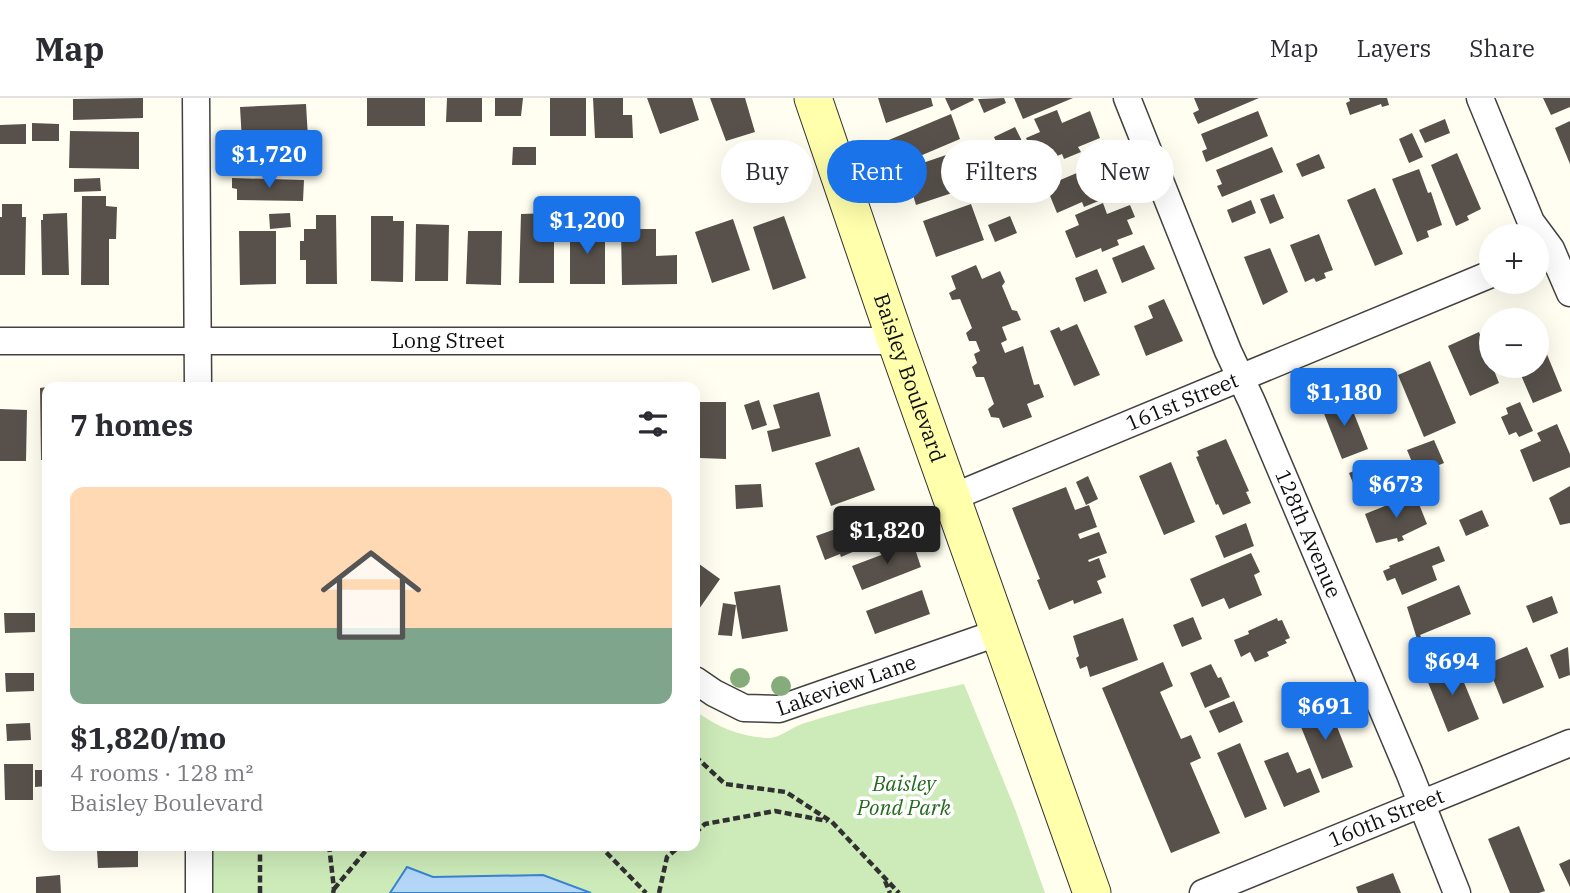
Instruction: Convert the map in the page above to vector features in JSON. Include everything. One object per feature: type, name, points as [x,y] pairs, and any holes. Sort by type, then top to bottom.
[{"type":"main road","name":"Baisley Boulevard","points":[[813,98],[896,341],[1092,893]]},
{"type":"street","points":[[196,98],[198,382]]},
{"type":"street","name":"128th Avenue","points":[[1127,98],[1241,378],[1422,803],[1457,893]]},
{"type":"street","points":[[1480,98],[1531,222],[1553,249],[1570,293]]},
{"type":"street","name":"161st Street","points":[[953,497],[1479,279]]},
{"type":"street","name":"Long Street","points":[[0,341],[896,341]]},
{"type":"street","name":"Lakeview Lane","points":[[700,683],[744,708],[779,709],[1000,632]]},
{"type":"street","name":"160th Street","points":[[1203,893],[1570,743]]},
{"type":"street","points":[[199,851],[199,893]]},
{"type":"path","points":[[700,760],[725,784],[786,792],[832,822],[899,893]]},
{"type":"path","points":[[700,824],[775,811],[832,822]]},
{"type":"path","points":[[700,828],[705,824]]},
{"type":"path","points":[[260,851],[260,893]]},
{"type":"path","points":[[330,851],[334,891]]},
{"type":"path","points":[[334,891],[366,851]]},
{"type":"path","points":[[605,851],[646,893]]},
{"type":"path","points":[[659,893],[667,857],[674,851]]},
{"type":"path","points":[[884,877],[890,893]]},
{"type":"green space","name":"Baisley Pond Park","points":[[964,684],[1015,809],[1045,893],[212,893],[213,851],[700,851],[700,714],[731,730],[770,738],[801,724]]},
{"type":"water","points":[[407,867],[433,877],[543,875],[591,893],[390,893]]},
{"type":"building","points":[[143,98],[143,118],[73,120],[73,99]]},
{"type":"building","points":[[367,98],[425,98],[425,126],[367,126]]},
{"type":"building","points":[[447,98],[482,98],[482,122],[446,122]]},
{"type":"building","points":[[495,98],[523,98],[521,116],[495,116]]},
{"type":"building","points":[[550,98],[586,98],[586,136],[550,136]]},
{"type":"building","points":[[593,98],[623,98],[623,115],[632,115],[633,138],[595,138]]},
{"type":"building","points":[[647,98],[692,98],[699,120],[660,134]]},
{"type":"building","points":[[710,98],[745,98],[755,132],[726,140]]},
{"type":"building","points":[[878,98],[931,98],[933,106],[886,123]]},
{"type":"building","points":[[945,98],[973,98],[974,100],[951,111]]},
{"type":"building","points":[[1004,98],[1006,103],[984,113],[978,99]]},
{"type":"building","points":[[1014,98],[1073,98],[1023,119]]},
{"type":"building","points":[[1194,98],[1259,98],[1198,124],[1193,113],[1199,110]]},
{"type":"building","points":[[1349,98],[1387,98],[1389,105],[1382,107],[1381,104],[1350,115],[1346,103],[1350,101]]},
{"type":"building","points":[[1543,98],[1570,98],[1570,107],[1551,115]]},
{"type":"building","points":[[306,104],[308,138],[242,141],[240,107]]},
{"type":"building","points":[[1057,110],[1062,123],[1090,111],[1100,138],[1076,140],[1076,154],[1064,159],[1062,140],[1027,140],[1026,138],[1040,132],[1034,119]]},
{"type":"building","points":[[1258,111],[1268,136],[1206,162],[1202,151],[1207,149],[1201,134]]},
{"type":"building","points":[[951,114],[960,139],[941,140],[941,147],[927,153],[927,140],[889,140]]},
{"type":"building","points":[[1445,119],[1450,133],[1425,143],[1419,130]]},
{"type":"building","points":[[1570,121],[1570,164],[1555,128]]},
{"type":"building","points":[[32,123],[59,124],[59,141],[32,141]]},
{"type":"building","points":[[26,124],[26,144],[0,144],[0,125]]},
{"type":"building","points":[[1015,127],[1022,140],[995,140],[994,137]]},
{"type":"building","points":[[70,131],[139,132],[139,169],[69,168]]},
{"type":"building","points":[[1412,133],[1423,157],[1409,163],[1399,139]]},
{"type":"building","points":[[513,147],[536,147],[536,165],[512,165]]},
{"type":"building","points":[[1272,147],[1283,172],[1222,197],[1217,186],[1222,184],[1216,170]]},
{"type":"building","points":[[1457,153],[1481,209],[1467,216],[1469,220],[1456,226],[1431,165]]},
{"type":"building","points":[[1319,154],[1325,168],[1302,177],[1296,164]]},
{"type":"building","points":[[941,157],[941,197],[927,201],[927,162]]},
{"type":"building","points":[[1419,169],[1428,193],[1431,192],[1442,225],[1427,231],[1429,237],[1417,242],[1392,179]]},
{"type":"building","points":[[1076,173],[1076,203],[1080,203],[1057,213],[1053,203],[1062,203],[1062,179]]},
{"type":"building","points":[[100,178],[101,191],[74,192],[74,179]]},
{"type":"building","points":[[232,178],[304,180],[303,201],[237,200],[237,189],[232,188]]},
{"type":"building","points":[[1375,188],[1403,254],[1375,266],[1347,200]]},
{"type":"building","points":[[1274,194],[1284,218],[1270,224],[1260,199]]},
{"type":"building","points":[[82,196],[106,196],[106,206],[117,207],[116,239],[109,239],[109,285],[81,285]]},
{"type":"building","points":[[1251,200],[1256,213],[1232,223],[1227,210]]},
{"type":"building","points":[[1103,203],[1107,214],[1130,205],[1135,217],[1127,220],[1133,234],[1117,240],[1119,245],[1102,252],[1101,248],[1076,258],[1065,231],[1079,225],[1075,215]]},
{"type":"building","points":[[2,204],[22,204],[22,217],[26,217],[25,275],[0,275]]},
{"type":"building","points":[[971,204],[984,240],[936,257],[923,221]]},
{"type":"building","points":[[67,213],[69,275],[42,275],[43,214]]},
{"type":"building","points":[[290,213],[291,227],[270,229],[269,214]]},
{"type":"building","points":[[551,213],[551,224],[554,224],[554,283],[519,283],[521,214]]},
{"type":"building","points":[[316,215],[336,215],[337,284],[306,284],[306,260],[300,260],[300,241],[304,241],[304,229],[316,229]]},
{"type":"building","points":[[371,216],[393,216],[393,221],[404,221],[403,282],[371,281]]},
{"type":"building","points":[[784,216],[806,278],[773,290],[753,227]]},
{"type":"building","points":[[1010,216],[1017,233],[995,242],[988,225]]},
{"type":"building","points":[[733,219],[750,270],[712,283],[695,232]]},
{"type":"building","points":[[416,224],[449,225],[448,281],[415,281]]},
{"type":"building","points":[[570,229],[605,229],[605,284],[570,284]]},
{"type":"building","points":[[621,229],[656,229],[656,256],[677,255],[677,284],[622,285]]},
{"type":"building","points":[[239,231],[276,231],[276,284],[240,285]]},
{"type":"building","points":[[468,231],[502,231],[501,285],[466,284]]},
{"type":"building","points":[[1319,234],[1333,270],[1324,273],[1326,278],[1316,282],[1314,278],[1305,282],[1290,245]]},
{"type":"building","points":[[1144,245],[1155,269],[1122,283],[1112,258]]},
{"type":"building","points":[[1270,248],[1288,292],[1263,305],[1244,257]]},
{"type":"building","points":[[976,265],[982,279],[1000,271],[1005,282],[1002,286],[1012,310],[1017,311],[1021,320],[1002,327],[1007,340],[1001,343],[1005,353],[1023,346],[1034,385],[1039,384],[1044,397],[1027,404],[1032,417],[1003,428],[999,418],[991,417],[988,409],[994,404],[984,377],[976,377],[972,367],[977,363],[974,354],[980,351],[976,341],[969,341],[966,333],[972,328],[960,299],[952,300],[949,293],[956,289],[951,276]]},
{"type":"building","points":[[1097,269],[1107,293],[1084,302],[1075,278]]},
{"type":"building","points":[[1164,299],[1183,341],[1146,356],[1134,326],[1153,318],[1148,306]]},
{"type":"building","points":[[1077,324],[1100,375],[1074,386],[1050,331],[1059,327],[1061,331]]},
{"type":"building","points":[[1479,332],[1479,378],[1497,378],[1499,383],[1470,396],[1448,346]]},
{"type":"building","points":[[1549,359],[1562,391],[1533,403],[1522,378],[1549,378]]},
{"type":"building","points":[[1430,361],[1456,423],[1424,437],[1398,375]]},
{"type":"building","points":[[42,388],[42,460],[41,460]]},
{"type":"building","points":[[819,392],[831,436],[772,452],[767,431],[780,428],[773,405]]},
{"type":"building","points":[[1347,396],[1368,449],[1342,459],[1321,406]]},
{"type":"building","points":[[759,400],[767,425],[752,430],[744,405]]},
{"type":"building","points":[[700,402],[726,402],[726,459],[700,458]]},
{"type":"building","points":[[1520,402],[1533,431],[1519,437],[1516,432],[1509,435],[1501,417],[1508,414],[1506,408]]},
{"type":"building","points":[[0,409],[27,410],[26,461],[0,461]]},
{"type":"building","points":[[1557,424],[1570,454],[1570,467],[1533,482],[1520,450],[1541,441],[1537,433]]},
{"type":"building","points":[[1226,439],[1249,491],[1246,492],[1251,503],[1223,515],[1218,504],[1216,505],[1196,457],[1199,456],[1197,451]]},
{"type":"building","points":[[1434,440],[1444,463],[1417,474],[1407,450]]},
{"type":"building","points":[[859,447],[875,490],[831,506],[815,463]]},
{"type":"building","points":[[1171,462],[1195,522],[1164,535],[1139,476]]},
{"type":"building","points":[[1376,462],[1386,487],[1359,498],[1349,473]]},
{"type":"building","points":[[1088,476],[1098,499],[1086,505],[1076,482]]},
{"type":"building","points":[[761,484],[763,507],[736,509],[735,485]]},
{"type":"building","points":[[1570,486],[1570,523],[1560,525],[1549,498]]},
{"type":"building","points":[[1066,487],[1075,510],[1089,505],[1097,527],[1078,534],[1080,539],[1099,532],[1107,553],[1088,560],[1089,562],[1099,558],[1106,577],[1097,581],[1102,593],[1074,604],[1073,600],[1049,610],[1037,580],[1040,579],[1012,508]]},
{"type":"building","points":[[1415,494],[1427,524],[1402,536],[1404,540],[1398,542],[1397,538],[1376,543],[1365,514]]},
{"type":"building","points":[[1482,510],[1489,526],[1466,536],[1459,520]]},
{"type":"building","points":[[883,512],[892,535],[841,557],[840,554],[825,560],[816,536]]},
{"type":"building","points":[[1246,523],[1254,546],[1224,558],[1215,536]]},
{"type":"building","points":[[913,543],[921,567],[862,590],[852,566]]},
{"type":"building","points":[[1439,546],[1445,561],[1432,566],[1437,580],[1402,595],[1395,578],[1387,581],[1383,571],[1390,568],[1389,566]]},
{"type":"building","points":[[1251,553],[1260,572],[1254,575],[1262,595],[1229,609],[1224,598],[1202,607],[1190,579]]},
{"type":"building","points":[[700,565],[720,579],[700,608]]},
{"type":"building","points":[[780,585],[788,631],[742,639],[734,592]]},
{"type":"building","points":[[1459,585],[1471,614],[1420,635],[1417,639],[1407,607]]},
{"type":"building","points":[[922,590],[930,614],[875,634],[866,611]]},
{"type":"building","points":[[1552,596],[1558,613],[1533,623],[1526,606]]},
{"type":"building","points":[[723,603],[736,605],[732,636],[718,635]]},
{"type":"building","points":[[4,613],[35,613],[35,632],[5,633]]},
{"type":"building","points":[[1193,617],[1202,639],[1182,647],[1173,625]]},
{"type":"building","points":[[1123,618],[1138,660],[1090,677],[1087,666],[1080,669],[1073,636]]},
{"type":"building","points":[[1277,618],[1278,621],[1282,620],[1290,638],[1285,640],[1287,643],[1267,652],[1269,656],[1255,662],[1250,652],[1241,657],[1234,640]]},
{"type":"building","points":[[1527,647],[1544,687],[1503,704],[1487,664]]},
{"type":"building","points":[[1568,647],[1570,675],[1559,679],[1550,655]]},
{"type":"building","points":[[1163,662],[1173,686],[1160,692],[1181,739],[1191,735],[1201,758],[1190,763],[1220,833],[1171,853],[1102,688]]},
{"type":"building","points":[[1456,663],[1479,719],[1448,732],[1425,675]]},
{"type":"building","points":[[1211,664],[1218,678],[1221,677],[1230,697],[1205,708],[1190,673]]},
{"type":"building","points":[[5,673],[34,673],[34,691],[6,692]]},
{"type":"building","points":[[1234,701],[1243,722],[1219,733],[1209,711]]},
{"type":"building","points":[[1328,704],[1353,767],[1322,779],[1297,717]]},
{"type":"building","points":[[30,723],[31,740],[7,741],[6,724]]},
{"type":"building","points":[[1240,743],[1267,809],[1245,818],[1217,753]]},
{"type":"building","points":[[1288,752],[1297,773],[1310,768],[1320,792],[1284,807],[1264,761]]},
{"type":"building","points":[[4,764],[33,764],[33,800],[5,800]]},
{"type":"building","points":[[35,770],[42,770],[42,786],[35,787]]},
{"type":"building","points":[[1519,826],[1545,891],[1510,893],[1488,839]]},
{"type":"building","points":[[97,851],[138,851],[138,867],[98,868]]},
{"type":"building","points":[[1570,859],[1570,887],[1559,864]]},
{"type":"building","points":[[1393,873],[1401,893],[1358,893],[1356,887]]},
{"type":"building","points":[[60,875],[61,893],[36,893],[36,877]]}]
